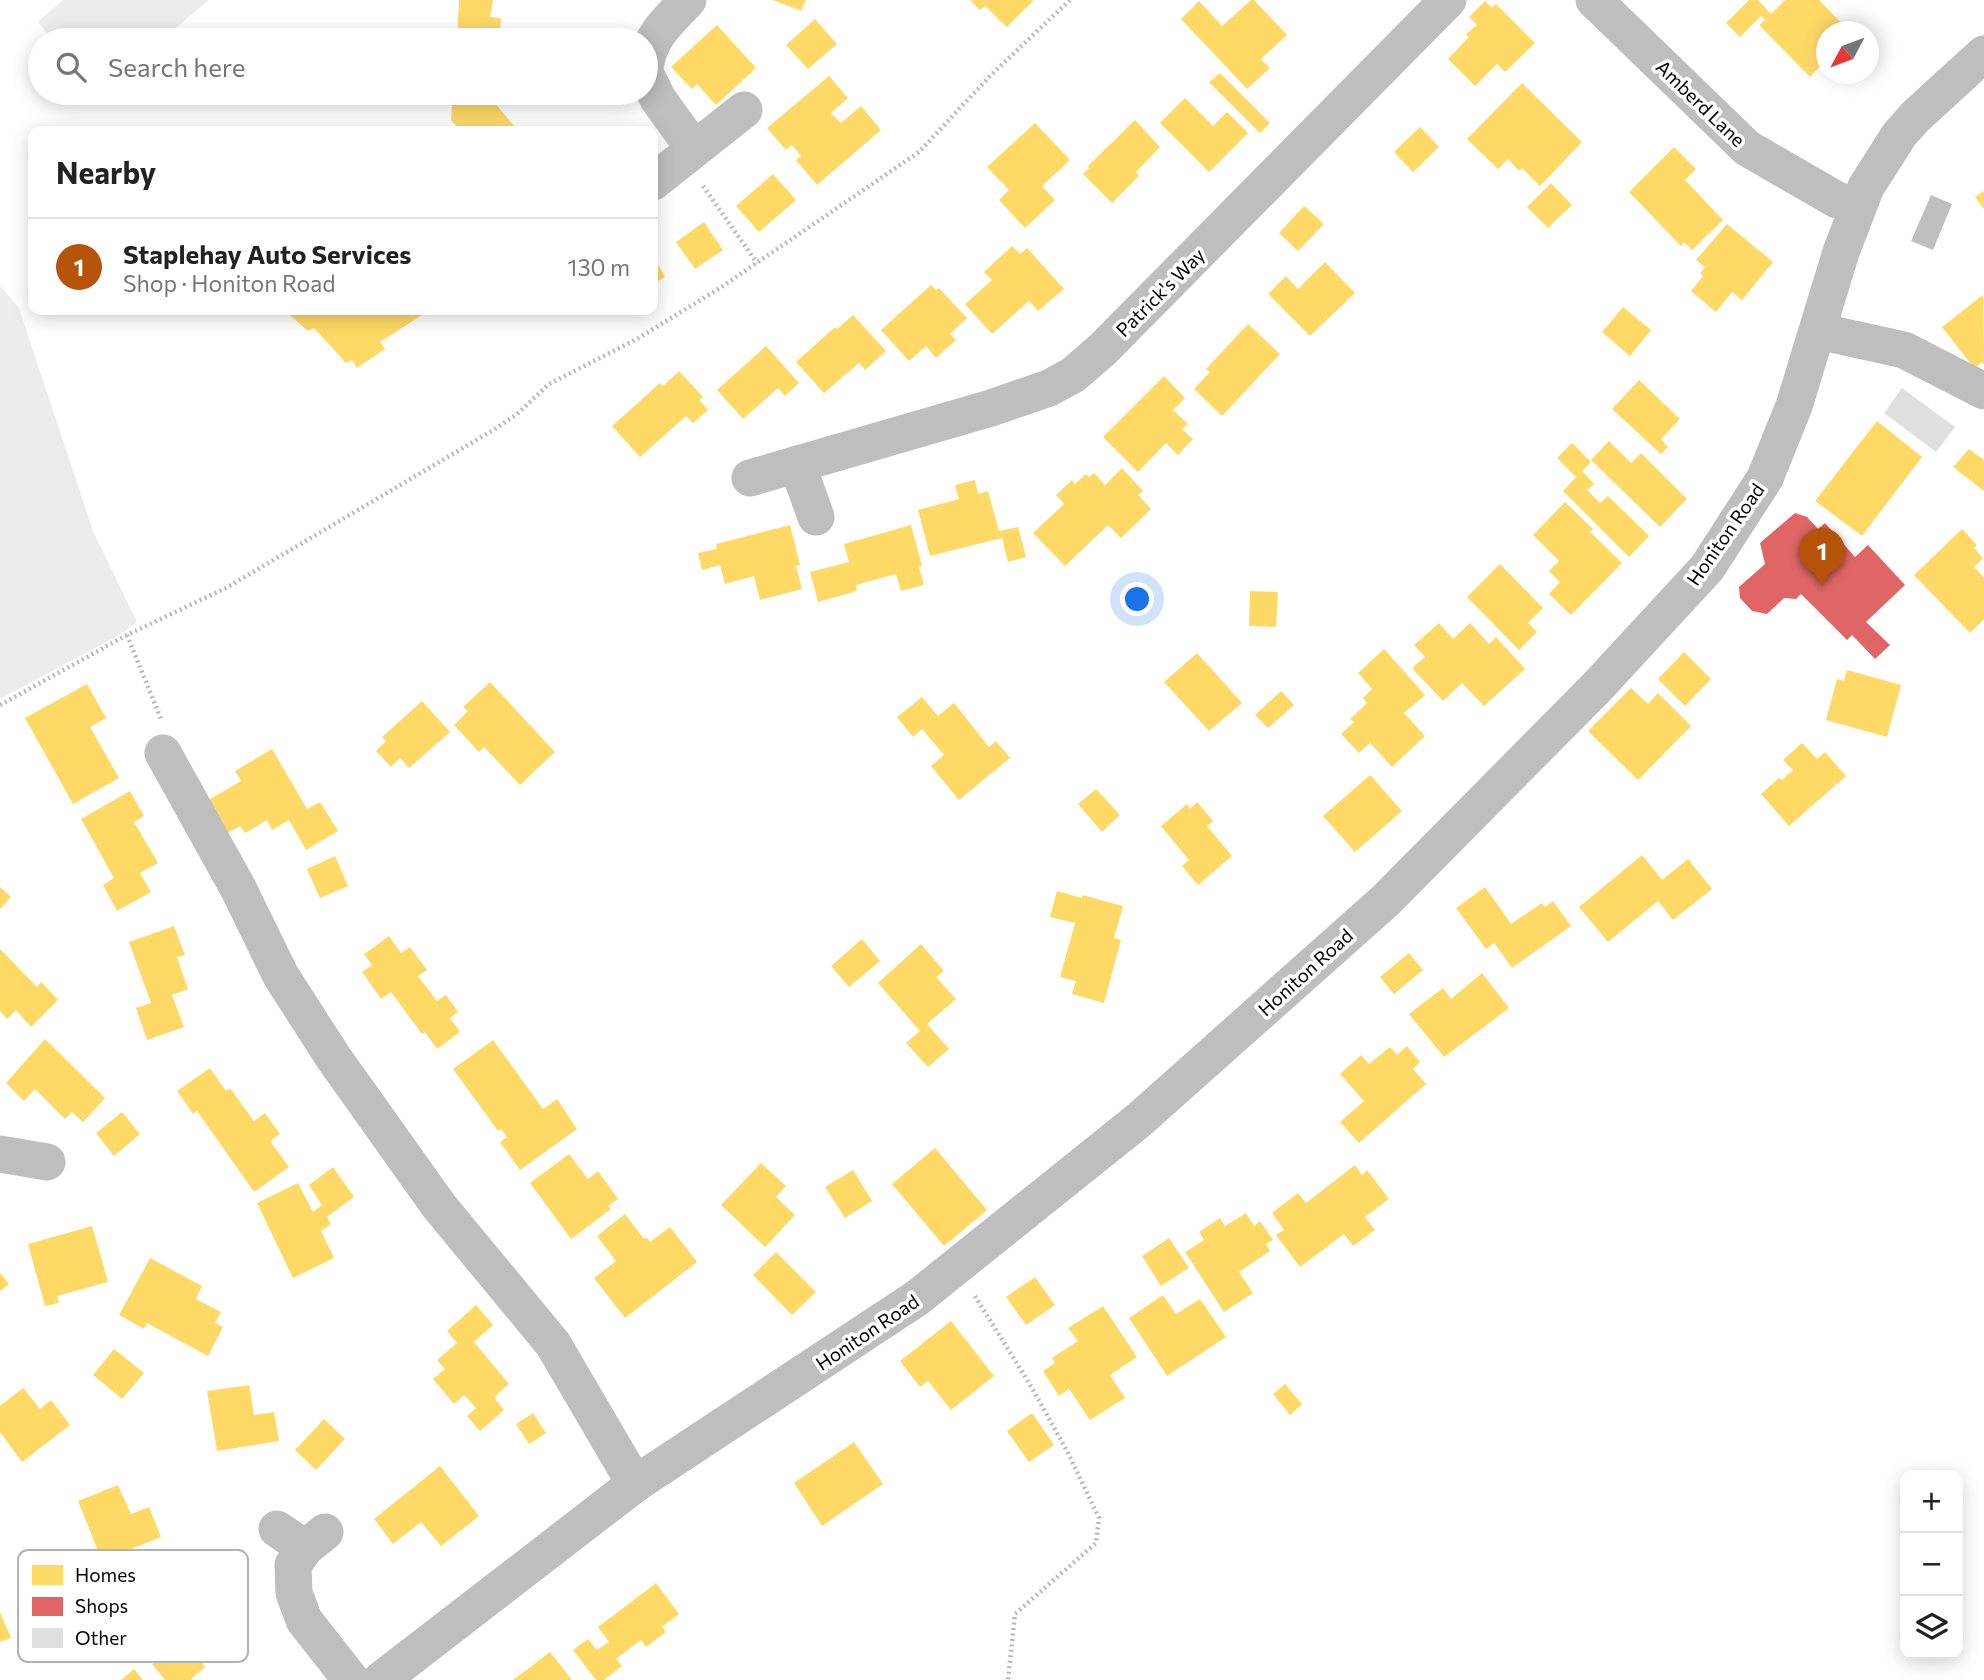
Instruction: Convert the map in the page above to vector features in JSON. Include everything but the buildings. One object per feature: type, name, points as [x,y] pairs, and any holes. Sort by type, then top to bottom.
[{"type":"street","points":[[658,32],[688,0]]},
{"type":"street","name":"Patrick's Way","points":[[750,478],[991,408],[1049,388],[1073,375],[1112,340],[1448,0]]},
{"type":"street","name":"Amberd Lane","points":[[1594,0],[1747,148],[1837,200],[1858,206]]},
{"type":"street","name":"Honiton Road","points":[[381,1680],[635,1484],[917,1298],[1139,1120],[1385,901],[1597,687],[1707,568],[1765,478],[1794,406],[1841,252],[1866,187],[1899,135],[1984,54]]},
{"type":"street","points":[[658,99],[689,154]]},
{"type":"street","points":[[658,178],[744,110]]},
{"type":"street","points":[[1818,331],[1904,350],[1984,391]]},
{"type":"street","points":[[797,464],[816,517]]},
{"type":"street","points":[[163,753],[238,888],[281,976],[334,1057],[439,1206],[553,1344],[635,1484]]},
{"type":"street","points":[[0,1154],[47,1162]]},
{"type":"street","points":[[302,1536],[293,1565],[294,1593],[304,1620],[351,1680]]},
{"type":"path","points":[[0,705],[127,635],[226,587],[389,493],[516,415],[549,384],[637,340],[757,263],[919,152],[990,76],[1069,0]]},
{"type":"path","points":[[689,154],[757,263]]},
{"type":"path","points":[[127,635],[165,730],[163,753]]},
{"type":"path","points":[[957,1266],[1032,1388],[1067,1451],[1099,1518],[1096,1543],[1015,1614],[1008,1680]]},
{"type":"shaded area","points":[[63,0],[209,0],[175,28],[43,28],[38,22]]},
{"type":"shaded area","points":[[1931,195],[1952,204],[1933,250],[1911,241]]},
{"type":"shaded area","points":[[0,286],[19,308],[93,531],[137,622],[121,634],[0,699]]},
{"type":"place","name":"Staplehay Auto Services","points":[[1822,586]]}]
